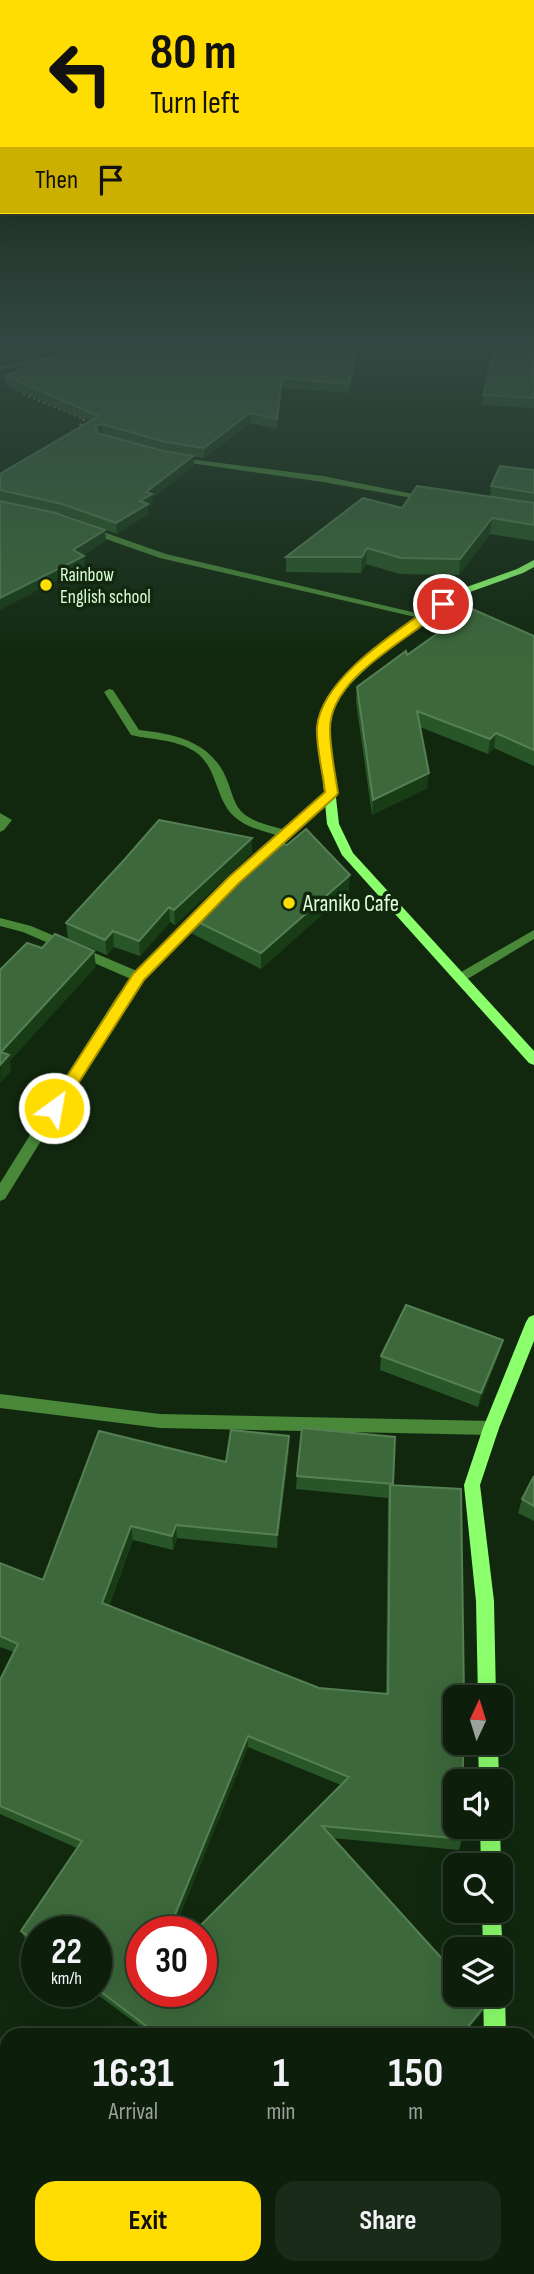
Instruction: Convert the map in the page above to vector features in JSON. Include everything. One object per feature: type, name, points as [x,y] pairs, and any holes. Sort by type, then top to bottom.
[{"type":"street","points":[[164,457],[323,479],[439,499]]},
{"type":"street","points":[[73,524],[163,556],[424,616]]},
{"type":"street","points":[[534,563],[520,571],[464,591],[424,616],[345,683],[330,705],[323,727],[332,793],[333,824],[348,855],[534,1060]]},
{"type":"street","points":[[443,604],[488,623]]},
{"type":"street","points":[[109,692],[135,733],[170,736],[189,744],[208,757],[219,773],[232,807],[241,818],[286,834]]},
{"type":"street","points":[[255,862],[332,793]]},
{"type":"street","points":[[0,816],[6,820],[0,828]]},
{"type":"street","points":[[0,1195],[138,977],[216,898]]},
{"type":"street","points":[[0,922],[27,929],[138,977]]},
{"type":"street","points":[[460,978],[534,934]]},
{"type":"street","points":[[487,1685],[485,1601],[472,1485],[491,1429],[534,1322]]},
{"type":"street","points":[[0,1401],[160,1420],[491,1429]]},
{"type":"street","points":[[494,2007],[495,2028]]},
{"type":"building","points":[[37,452],[170,452],[193,456],[146,492],[152,494],[140,501],[148,504],[116,523],[62,504],[0,490],[0,474]]},
{"type":"building","points":[[500,466],[534,470],[534,493],[491,486]]},
{"type":"building","points":[[417,486],[534,503],[534,525],[492,518],[460,559],[401,558],[367,548],[362,557],[286,557],[363,498],[402,508]]},
{"type":"building","points":[[0,501],[56,513],[105,530],[73,550],[84,556],[0,598]]},
{"type":"building","points":[[472,609],[534,636],[534,750],[496,733],[490,739],[417,711],[429,773],[373,800],[357,687],[406,651],[407,655]]},
{"type":"building","points":[[159,820],[252,838],[174,910],[169,907],[139,941],[113,931],[105,940],[66,923],[125,859]]},
{"type":"building","points":[[306,829],[350,875],[261,953],[190,918],[271,842],[287,845]]},
{"type":"building","points":[[55,934],[94,951],[1,1052],[9,1055],[0,1065],[0,970],[27,943],[42,948]]},
{"type":"building","points":[[406,1305],[503,1340],[481,1393],[381,1356]]},
{"type":"building","points":[[302,1428],[395,1437],[393,1484],[297,1476]]},
{"type":"building","points":[[231,1430],[289,1436],[277,1535],[176,1525],[172,1536],[131,1526],[102,1603],[319,1688],[388,1694],[390,1485],[461,1489],[464,1685],[443,1685],[443,1755],[463,1755],[463,1769],[443,1769],[443,1837],[322,1826],[443,1960],[443,2007],[484,2007],[467,2028],[149,2028],[112,2000],[112,1916],[31,1916],[82,1841],[0,1806],[0,1680],[18,1644],[0,1636],[0,1563],[43,1580],[99,1431],[226,1462]],"holes":[[[248,1736],[349,1777],[210,1916],[217,1916],[217,2007],[126,2007],[126,1916],[175,1916]]]},
{"type":"building","points":[[534,1476],[534,1506],[522,1499]]},
{"type":"place","name":"Rainbow English school","points":[[46,585]]},
{"type":"place","name":"Araniko Cafe","points":[[289,903]]},
{"type":"route","points":[[54,1108],[138,977],[234,880],[332,793],[323,727],[330,705],[345,683],[376,653],[443,604]]}]
